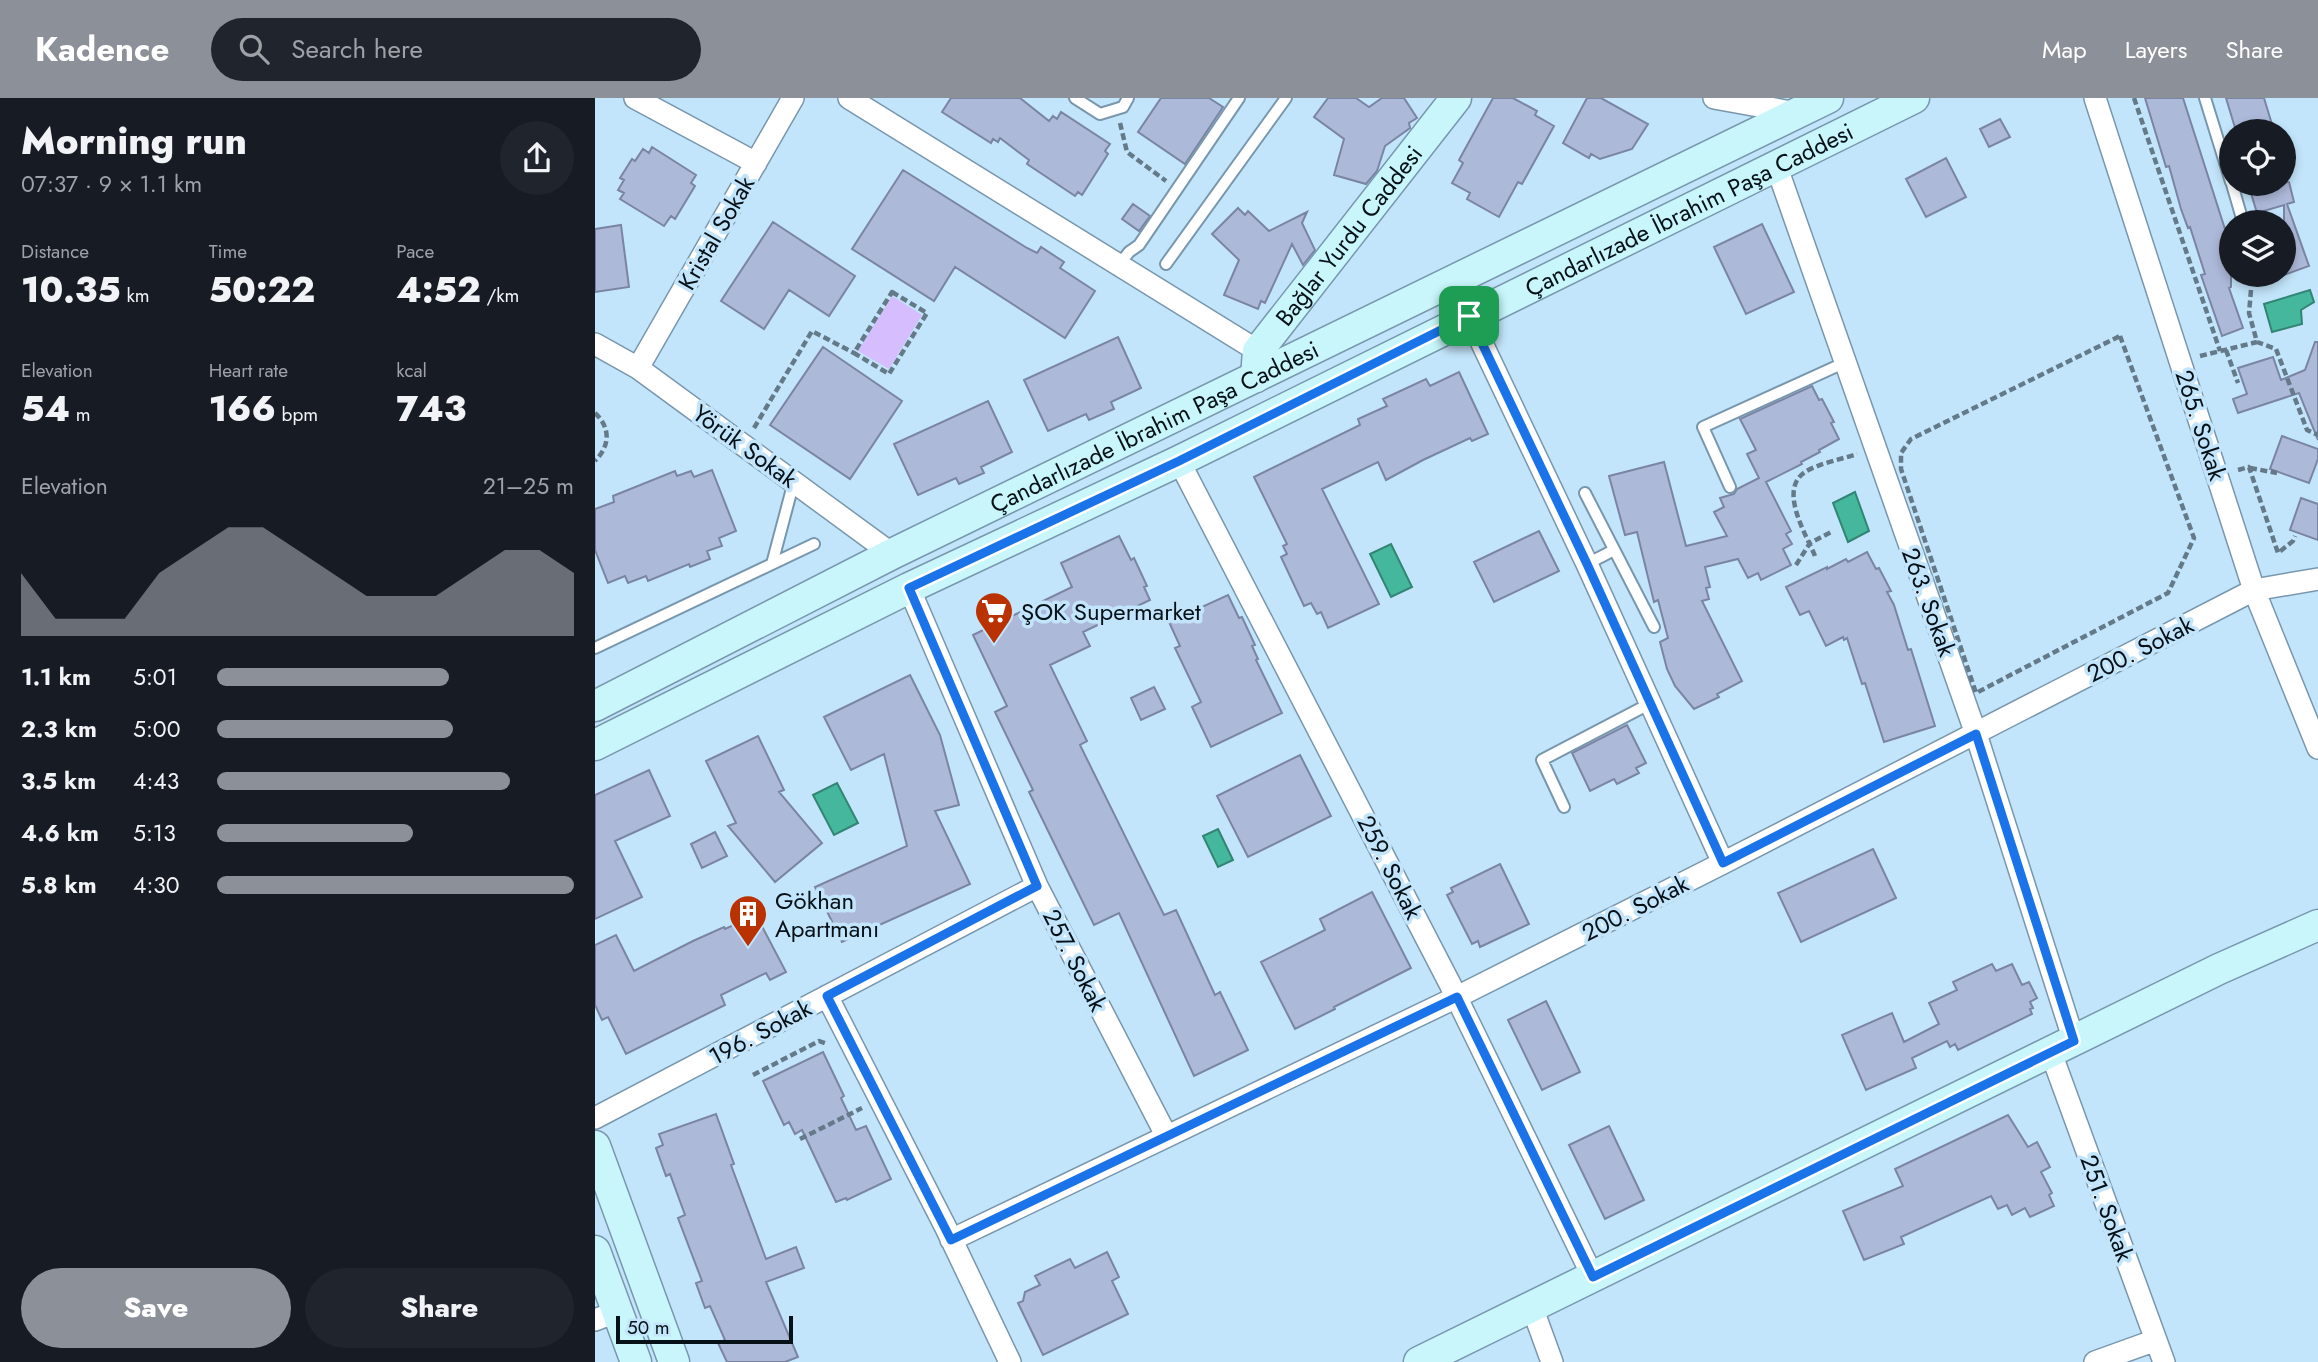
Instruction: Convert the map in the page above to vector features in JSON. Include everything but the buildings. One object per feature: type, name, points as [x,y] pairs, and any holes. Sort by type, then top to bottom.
[{"type":"main road","name":"Bağlar Yurdu Caddesi","points":[[1257,364],[1456,98]]},
{"type":"main road","name":"Çandarlızade İbrahim Paşa Caddesi","points":[[595,706],[1257,364],[1828,98]]},
{"type":"main road","name":"Çandarlızade İbrahim Paşa Caddesi","points":[[595,745],[909,588],[1179,461],[1914,98]]},
{"type":"main road","points":[[1419,1362],[2219,970],[2318,925]]},
{"type":"main road","points":[[595,1146],[674,1362]]},
{"type":"main road","points":[[595,1251],[606,1315],[636,1362]]},
{"type":"street","points":[[635,98],[756,163]]},
{"type":"street","name":"Kristal Sokak","points":[[638,369],[793,98]]},
{"type":"street","points":[[849,98],[1119,265],[1257,364]]},
{"type":"street","points":[[1714,98],[1797,113]]},
{"type":"street","name":"265. Sokak","points":[[2095,98],[2254,590],[2318,748]]},
{"type":"street","name":"263. Sokak","points":[[1776,165],[1976,734],[2062,1047]]},
{"type":"street","points":[[1469,316],[1587,564],[1723,863]]},
{"type":"street","name":"Yörük Sokak","points":[[595,344],[638,369],[892,554]]},
{"type":"street","name":"259. Sokak","points":[[1179,461],[1457,997],[1593,1277]]},
{"type":"street","name":"200. Sokak","points":[[951,1240],[1457,997],[2254,590],[2318,579]]},
{"type":"street","name":"257. Sokak","points":[[909,588],[1037,886],[1166,1135]]},
{"type":"street","name":"196. Sokak","points":[[595,1118],[1037,886]]},
{"type":"street","points":[[827,996],[1010,1362]]},
{"type":"street","name":"251. Sokak","points":[[2062,1047],[2164,1362]]},
{"type":"street","points":[[1532,1307],[1552,1362]]},
{"type":"street","points":[[2095,1362],[2156,1340]]},
{"type":"lane","points":[[1075,98],[1100,114],[1123,107],[1128,98]]},
{"type":"lane","points":[[1119,265],[1129,252],[1139,245],[1239,98]]},
{"type":"lane","points":[[1166,264],[1286,98]]},
{"type":"lane","points":[[2205,98],[2219,142]]},
{"type":"lane","points":[[1730,487],[1703,427],[1846,362]]},
{"type":"lane","points":[[772,564],[794,481]]},
{"type":"lane","points":[[1585,493],[1654,628]]},
{"type":"lane","points":[[595,648],[814,544]]},
{"type":"lane","points":[[1587,564],[1614,550]]},
{"type":"lane","points":[[1564,807],[1542,760],[1651,703]]},
{"type":"path","points":[[2134,98],[2220,351]]},
{"type":"path","points":[[1117,108],[1127,152],[1177,189]]},
{"type":"path","points":[[2252,287],[2249,313],[2257,342]]},
{"type":"path","points":[[744,445],[812,331],[889,374],[927,313],[892,292],[854,353]]},
{"type":"path","points":[[2120,336],[2194,538],[2168,593],[1976,693],[1901,469],[1901,453],[1911,439],[2120,336]]},
{"type":"path","points":[[2180,361],[2257,342],[2276,349],[2307,430],[2318,435]]},
{"type":"path","points":[[2226,350],[2238,383]]},
{"type":"path","points":[[595,413],[603,420],[608,436],[605,449],[595,461]]},
{"type":"path","points":[[1815,556],[1793,504],[1797,480],[1806,471],[1874,449]]},
{"type":"path","points":[[2217,476],[2249,467],[2277,473]]},
{"type":"path","points":[[2249,467],[2278,553],[2293,541],[2295,536]]},
{"type":"path","points":[[1796,565],[1810,543],[1833,531]]},
{"type":"path","points":[[753,1075],[819,1041],[830,1044]]},
{"type":"path","points":[[800,1139],[869,1105]]},
{"type":"shaded area","points":[[2310,290],[2314,302],[2301,310],[2302,324],[2272,332],[2264,304]]},
{"type":"shaded area","points":[[892,296],[922,315],[889,369],[858,351]]},
{"type":"shaded area","points":[[1855,492],[1869,531],[1848,542],[1833,503]]},
{"type":"shaded area","points":[[1391,544],[1412,587],[1391,597],[1370,554]]},
{"type":"shaded area","points":[[837,783],[858,823],[834,835],[813,795]]},
{"type":"shaded area","points":[[1218,829],[1233,860],[1218,867],[1203,836]]},
{"type":"place","name":"ŞOK Supermarket","points":[[994,645]]},
{"type":"place","name":"Gökhan Apartmanı","points":[[748,948]]},
{"type":"route","points":[[1469,316],[1587,564],[1723,863],[1976,734],[2074,1041],[1593,1277],[1457,997],[951,1240],[827,996],[1037,886],[909,588],[1179,461],[1469,316]]}]
